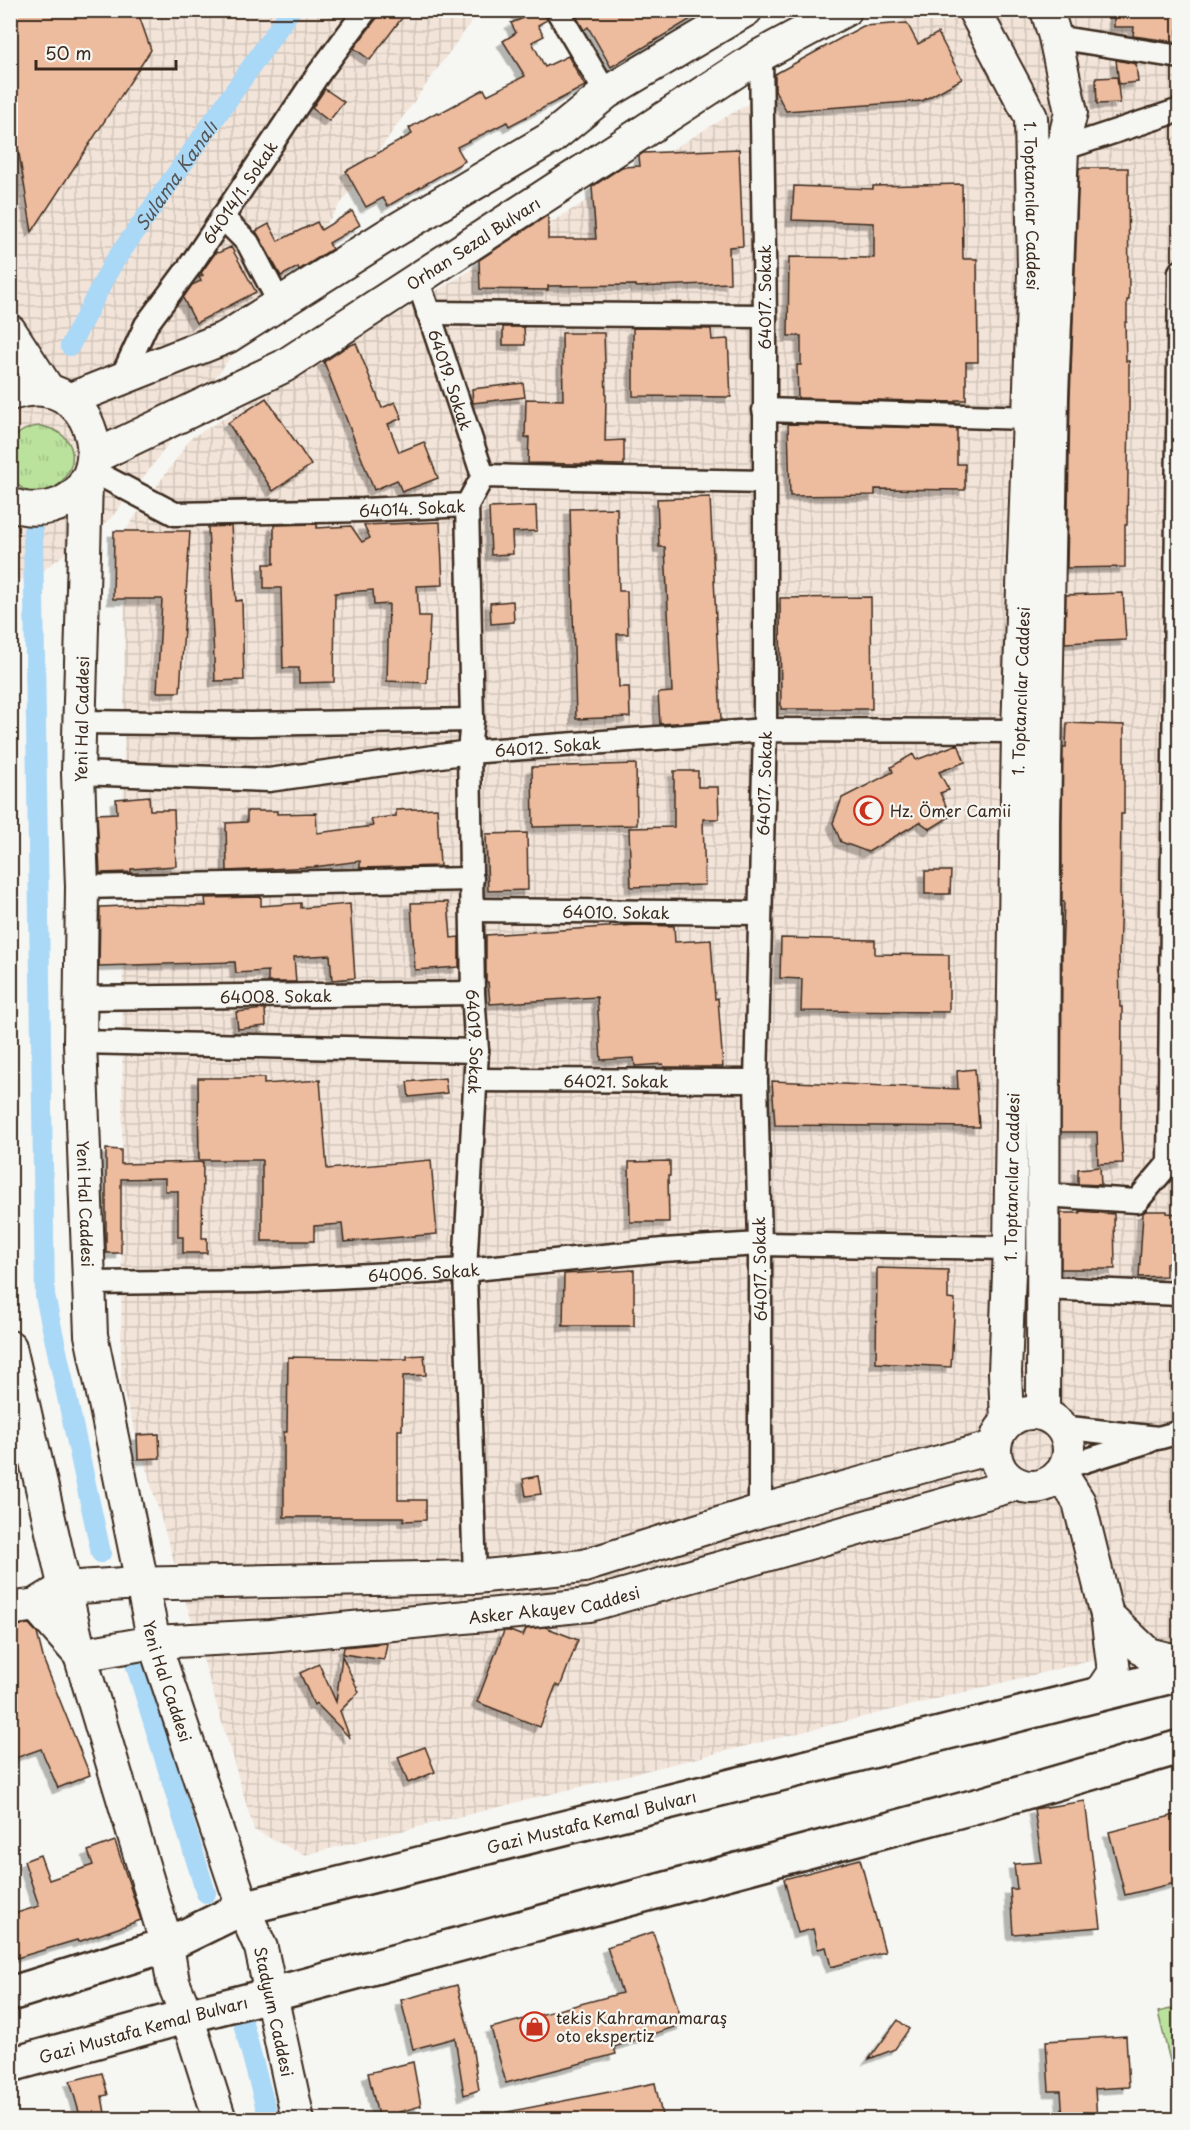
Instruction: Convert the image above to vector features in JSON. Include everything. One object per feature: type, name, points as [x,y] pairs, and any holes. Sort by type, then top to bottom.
[{"type":"highway","name":"Gazi Mustafa Kemal Bulvarı","points":[[10,1994],[167,1945],[243,1908],[1179,1674]]},
{"type":"highway","name":"Gazi Mustafa Kemal Bulvarı","points":[[10,2065],[984,1804],[1179,1747]]},
{"type":"street","name":"64014/1. Sokak","points":[[121,379],[146,325],[190,266],[319,73],[366,10]]},
{"type":"street","points":[[557,10],[606,93]]},
{"type":"street","points":[[10,394],[30,389],[58,395],[121,379],[227,337],[386,236],[551,138],[606,93],[746,10]]},
{"type":"street","name":"Orhan Sezal Bulvarı","points":[[10,504],[20,508],[39,510],[58,505],[74,495],[90,469],[284,366],[418,281],[761,55],[844,10]]},
{"type":"street","name":"1. Toptancılar Caddesi","points":[[974,10],[1031,117],[1034,272],[1018,730],[1010,1248],[1000,1434]]},
{"type":"street","points":[[1051,23],[1179,57]]},
{"type":"street","name":"1. Toptancılar Caddesi","points":[[1051,23],[1071,112],[1062,149],[1052,396],[1044,821],[1044,1288],[1052,1420]]},
{"type":"street","name":"64017. Sokak","points":[[760,1511],[760,1244],[756,1081],[765,730],[765,316],[761,55]]},
{"type":"street","points":[[1062,149],[1179,110]]},
{"type":"street","points":[[1031,117],[1071,112]]},
{"type":"street","points":[[222,217],[248,243],[280,304]]},
{"type":"street","points":[[1044,1195],[1137,1201],[1174,1163],[1179,272]]},
{"type":"street","name":"64019. Sokak","points":[[418,281],[483,476]]},
{"type":"street","points":[[428,313],[765,316]]},
{"type":"street","points":[[10,331],[58,395],[83,415],[94,442],[90,469]]},
{"type":"street","points":[[765,410],[1029,418]]},
{"type":"street","name":"64014. Sokak","points":[[90,469],[175,514],[467,505],[483,476],[764,482]]},
{"type":"street","name":"Yeni Hal Caddesi","points":[[90,469],[78,773],[82,887],[80,1042],[91,1335],[154,1642],[243,1908]]},
{"type":"street","name":"64019. Sokak","points":[[467,505],[472,720],[469,752],[473,993],[477,1051],[465,1270],[475,1577]]},
{"type":"street","points":[[80,722],[251,724],[472,720]]},
{"type":"street","name":"64012. Sokak","points":[[78,773],[269,780],[469,752],[765,730],[1018,730]]},
{"type":"street","points":[[82,887],[472,879]]},
{"type":"street","name":"64010. Sokak","points":[[472,910],[760,913]]},
{"type":"street","name":"64008. Sokak","points":[[81,998],[473,993]]},
{"type":"street","points":[[80,1042],[477,1051]]},
{"type":"street","name":"64021. Sokak","points":[[476,1080],[756,1081]]},
{"type":"street","name":"64006. Sokak","points":[[88,1283],[257,1281],[465,1270],[663,1250],[760,1244],[1010,1248]]},
{"type":"street","points":[[1044,1288],[1179,1294]]},
{"type":"street","points":[[12,1365],[80,1655],[167,1945],[173,1982],[187,2016],[220,2120]]},
{"type":"street","name":"Asker Akayev Caddesi","points":[[64,1588],[124,1584],[475,1577],[585,1566],[1000,1434],[1024,1413],[1052,1420],[1169,1435]]},
{"type":"street","points":[[1052,1420],[1066,1436],[1069,1446],[1068,1457],[1061,1472]]},
{"type":"street","points":[[1000,1434],[997,1465],[1002,1473],[1017,1484]]},
{"type":"street","points":[[1061,1472],[1169,1435]]},
{"type":"street","points":[[1061,1472],[1079,1502],[1107,1615],[1114,1672],[1100,1694]]},
{"type":"street","name":"Asker Akayev Caddesi","points":[[80,1655],[154,1642],[270,1636],[589,1605],[1017,1484],[1039,1487],[1049,1483],[1061,1472]]},
{"type":"street","points":[[64,1588],[23,1607],[80,1655]]},
{"type":"street","points":[[1107,1615],[1148,1654],[1179,1662]]},
{"type":"street","name":"Stadyum Caddesi","points":[[243,1908],[261,1948],[298,2120]]},
{"type":"shaded area","points":[[10,11],[479,11],[153,465],[111,518],[32,579],[11,580]]},
{"type":"shaded area","points":[[925,11],[1179,11],[1179,1639],[304,1855],[254,1830],[121,1384],[125,531],[191,438],[861,36]]},
{"type":"green space","points":[[41,426],[61,435],[71,448],[72,463],[65,477],[54,488],[40,493],[25,490],[11,476],[11,441],[24,430]]},
{"type":"green space","points":[[1179,2007],[1179,2067],[1172,2069],[1158,2012]]},
{"type":"building","points":[[10,10],[137,10],[151,50],[32,232],[10,99]]},
{"type":"building","points":[[379,10],[408,10],[370,60],[354,48],[377,18]]},
{"type":"building","points":[[516,10],[544,10],[547,20],[538,25],[544,36],[532,42],[545,67],[568,56],[585,86],[509,126],[507,122],[457,147],[465,161],[388,206],[383,198],[366,207],[346,171],[412,134],[409,128],[437,112],[438,114],[484,89],[487,95],[525,76],[503,41],[516,33],[511,23],[521,19]]},
{"type":"building","points":[[573,10],[706,10],[611,67],[588,27],[584,30]]},
{"type":"building","points":[[1114,10],[1179,10],[1177,42],[1133,36],[1134,27],[1114,27]]},
{"type":"building","points":[[907,23],[918,44],[938,33],[962,79],[922,101],[786,111],[775,90],[775,74],[863,26]]},
{"type":"building","points":[[1116,60],[1136,64],[1138,82],[1119,84]]},
{"type":"building","points":[[1117,77],[1120,103],[1097,104],[1096,78]]},
{"type":"building","points":[[325,89],[344,102],[329,121],[312,108]]},
{"type":"building","points":[[739,149],[743,246],[729,247],[730,283],[636,287],[636,285],[548,286],[548,290],[480,289],[479,260],[548,215],[548,239],[596,239],[592,187],[622,167],[640,166],[639,156],[643,153]]},
{"type":"building","points":[[1079,168],[1128,168],[1129,300],[1127,300],[1127,322],[1125,322],[1126,361],[1129,361],[1129,413],[1125,567],[1067,568],[1070,397]]},
{"type":"building","points":[[962,184],[963,259],[977,259],[978,362],[966,362],[966,400],[956,400],[956,402],[798,398],[797,365],[801,365],[801,336],[788,336],[789,257],[874,258],[874,223],[792,220],[794,186],[873,189],[873,186]]},
{"type":"building","points":[[352,211],[360,225],[329,243],[332,249],[299,270],[298,267],[281,276],[256,231],[269,224],[278,241],[317,222],[321,230]]},
{"type":"building","points":[[231,247],[256,292],[196,323],[183,298],[192,285],[201,281],[199,277],[203,275],[201,273],[216,252]]},
{"type":"building","points":[[503,327],[524,327],[525,345],[503,345]]},
{"type":"building","points":[[633,328],[711,329],[712,340],[728,339],[731,397],[633,396]]},
{"type":"building","points":[[562,333],[604,333],[605,441],[624,440],[624,465],[528,463],[529,437],[525,437],[526,399],[563,400]]},
{"type":"building","points":[[356,343],[382,408],[395,402],[402,418],[388,424],[399,452],[424,442],[438,478],[402,492],[397,480],[374,490],[324,362]]},
{"type":"building","points":[[523,383],[525,397],[473,403],[472,389]]},
{"type":"building","points":[[266,398],[311,465],[273,491],[228,423]]},
{"type":"building","points":[[788,424],[957,429],[957,464],[965,464],[965,490],[875,489],[875,495],[790,496]]},
{"type":"building","points":[[710,497],[721,720],[660,724],[658,693],[672,692],[665,547],[659,547],[657,499]]},
{"type":"building","points":[[536,506],[537,531],[512,532],[513,554],[491,555],[489,508]]},
{"type":"building","points":[[617,508],[619,591],[627,591],[628,634],[617,634],[619,687],[629,687],[630,717],[576,719],[570,509]]},
{"type":"building","points":[[440,522],[443,585],[417,586],[419,616],[430,616],[427,683],[387,681],[389,604],[374,605],[373,590],[335,593],[334,682],[299,683],[299,668],[283,668],[281,588],[264,588],[264,564],[274,564],[274,525],[317,524],[317,528],[351,526],[362,542],[370,538],[364,525]]},
{"type":"building","points":[[231,526],[236,601],[242,600],[244,680],[215,681],[208,527]]},
{"type":"building","points":[[114,531],[190,531],[180,692],[157,692],[162,599],[113,599]]},
{"type":"building","points":[[1123,593],[1126,640],[1065,643],[1066,595]]},
{"type":"building","points":[[871,597],[872,709],[781,709],[780,598]]},
{"type":"building","points":[[513,601],[514,622],[491,624],[490,603]]},
{"type":"building","points":[[1067,723],[1124,725],[1124,814],[1121,814],[1119,956],[1120,1007],[1122,1007],[1121,1134],[1123,1163],[1098,1164],[1097,1132],[1061,1132],[1064,902],[1062,902],[1063,747],[1066,747]]},
{"type":"building","points":[[958,744],[965,762],[939,772],[949,790],[940,793],[951,816],[930,829],[920,822],[868,852],[841,842],[833,823],[842,798],[893,772],[891,767],[913,754],[916,760]]},
{"type":"building","points":[[636,764],[637,825],[533,827],[532,767]]},
{"type":"building","points":[[674,771],[698,771],[698,787],[718,787],[719,819],[703,819],[705,885],[631,887],[629,828],[674,827]]},
{"type":"building","points":[[149,796],[150,810],[174,810],[176,866],[131,869],[131,872],[100,873],[97,814],[117,813],[116,799]]},
{"type":"building","points":[[437,808],[440,866],[360,868],[360,861],[314,867],[227,871],[226,823],[247,822],[247,811],[277,811],[277,814],[316,813],[317,833],[373,826],[371,819],[396,816],[396,810]]},
{"type":"building","points":[[527,833],[528,890],[488,891],[486,834]]},
{"type":"building","points":[[925,871],[951,871],[950,894],[925,894]]},
{"type":"building","points":[[261,897],[261,906],[301,903],[301,908],[350,904],[355,978],[332,980],[330,955],[294,957],[296,982],[268,982],[268,971],[236,973],[235,962],[99,966],[100,907],[206,906],[205,898]]},
{"type":"building","points":[[448,902],[451,938],[459,937],[459,967],[415,970],[411,903]]},
{"type":"building","points":[[637,925],[674,926],[675,942],[711,940],[723,1067],[664,1067],[663,1064],[635,1066],[634,1058],[601,1060],[597,997],[490,1004],[488,982],[486,982],[486,935]]},
{"type":"building","points":[[781,938],[875,940],[875,954],[949,955],[949,1012],[801,1011],[802,979],[780,978]]},
{"type":"building","points":[[265,1009],[266,1026],[238,1029],[236,1012]]},
{"type":"building","points":[[975,1069],[979,1127],[775,1125],[772,1081],[958,1089],[957,1071]]},
{"type":"building","points":[[198,1078],[264,1078],[264,1084],[320,1080],[327,1169],[431,1160],[437,1234],[344,1242],[342,1224],[314,1226],[314,1241],[262,1241],[262,1160],[199,1160]]},
{"type":"building","points":[[445,1078],[447,1093],[409,1097],[407,1082]]},
{"type":"building","points":[[106,1149],[121,1150],[121,1164],[203,1162],[202,1238],[207,1238],[207,1253],[183,1253],[183,1237],[178,1237],[178,1191],[165,1191],[165,1178],[121,1179],[121,1253],[106,1253]]},
{"type":"building","points":[[670,1161],[669,1222],[630,1222],[629,1162]]},
{"type":"building","points":[[1100,1167],[1101,1185],[1078,1184],[1078,1169]]},
{"type":"building","points":[[1080,1211],[1114,1214],[1115,1269],[1061,1269],[1061,1213],[1080,1213]]},
{"type":"building","points":[[1167,1211],[1167,1213],[1179,1214],[1179,1264],[1166,1263],[1166,1276],[1139,1277],[1143,1213]]},
{"type":"building","points":[[877,1268],[948,1270],[948,1299],[955,1300],[951,1367],[876,1363]]},
{"type":"building","points":[[634,1270],[634,1326],[563,1326],[564,1274]]},
{"type":"building","points":[[424,1355],[426,1375],[403,1376],[402,1430],[398,1430],[398,1500],[426,1500],[426,1520],[404,1521],[404,1517],[284,1517],[284,1432],[287,1432],[288,1357],[407,1359],[407,1356]]},
{"type":"building","points":[[159,1434],[160,1458],[138,1459],[137,1435]]},
{"type":"building","points":[[538,1476],[541,1494],[526,1496],[523,1479]]},
{"type":"building","points":[[29,1624],[37,1633],[44,1661],[90,1775],[58,1788],[41,1749],[10,1760],[10,1627]]},
{"type":"building","points":[[545,1627],[578,1640],[560,1687],[556,1685],[540,1727],[477,1702],[504,1631],[523,1636],[526,1629]]},
{"type":"building","points":[[387,1643],[384,1660],[343,1654],[344,1647]]},
{"type":"building","points":[[342,1656],[359,1692],[340,1711],[350,1738],[316,1703],[314,1705],[300,1673],[319,1664],[336,1702]]},
{"type":"building","points":[[425,1747],[435,1772],[408,1783],[398,1757]]},
{"type":"building","points":[[1085,1801],[1101,1927],[1013,1934],[1010,1889],[1017,1889],[1014,1864],[1042,1862],[1034,1809]]},
{"type":"building","points":[[1179,1814],[1179,1882],[1125,1895],[1109,1832]]},
{"type":"building","points":[[115,1841],[141,1920],[78,1942],[77,1940],[10,1960],[10,1915],[39,1906],[24,1861],[40,1855],[49,1880],[93,1865],[88,1851]]},
{"type":"building","points":[[860,1859],[885,1952],[831,1967],[826,1947],[818,1949],[813,1929],[798,1933],[784,1879]]},
{"type":"building","points":[[653,1932],[683,2024],[614,2047],[616,2054],[506,2083],[491,2028],[622,1993],[607,1947]]},
{"type":"building","points":[[457,1985],[471,2039],[479,2090],[464,2095],[455,2038],[413,2049],[401,2000]]},
{"type":"building","points":[[898,2020],[909,2029],[895,2049],[869,2059]]},
{"type":"building","points":[[1126,2036],[1129,2087],[1095,2089],[1097,2120],[1063,2120],[1061,2091],[1049,2091],[1046,2041]]},
{"type":"building","points":[[413,2062],[421,2106],[399,2112],[400,2120],[379,2120],[368,2073]]},
{"type":"building","points":[[102,2073],[108,2095],[102,2096],[105,2113],[81,2119],[70,2081]]},
{"type":"building","points":[[655,2083],[663,2120],[508,2120],[507,2112]]},
{"type":"waterway","name":"Sulama Kanalı","points":[[70,346],[112,265],[291,10]]},
{"type":"waterway","points":[[33,531],[45,1296],[101,1553]]},
{"type":"waterway","points":[[134,1660],[206,1893]]},
{"type":"waterway","points":[[243,2023],[269,2120]]},
{"type":"place","name":"Hz. Ömer Camii","points":[[869,810]]},
{"type":"place","name":"tekis Kahramanmaraş oto ekspertiz","points":[[535,2026]]}]
